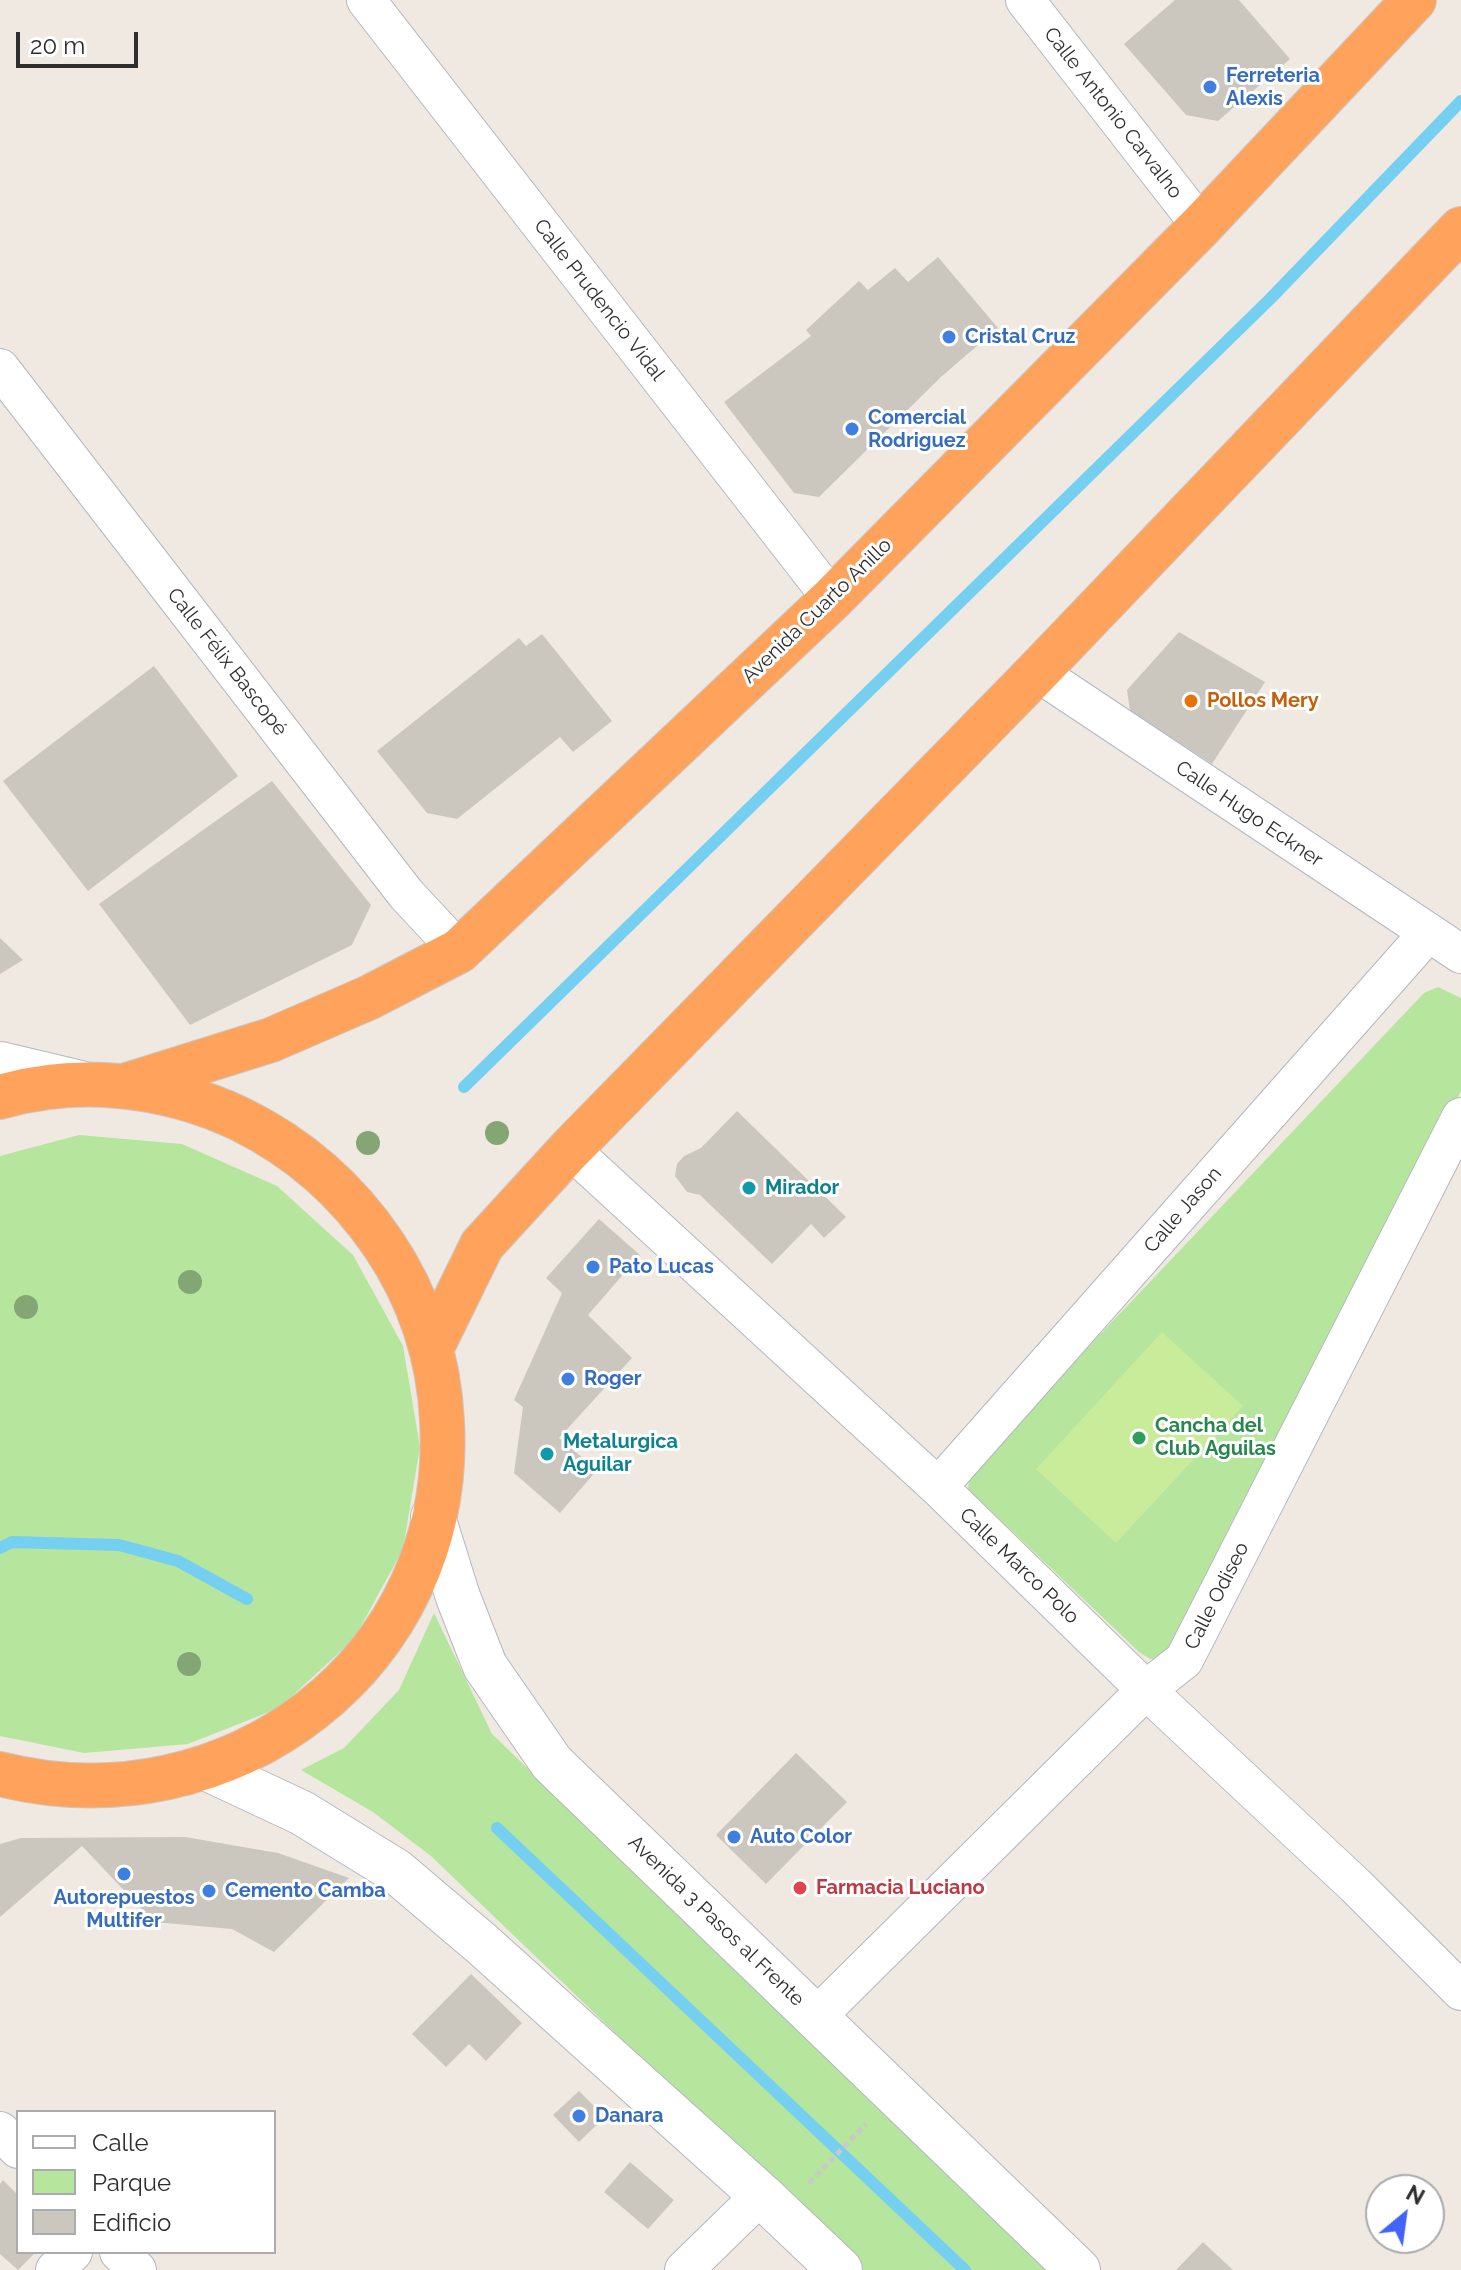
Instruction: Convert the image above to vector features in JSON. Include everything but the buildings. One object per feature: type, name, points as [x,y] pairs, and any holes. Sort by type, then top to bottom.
[{"type":"highway","name":"Avenida Cuarto Anillo","points":[[105,1086],[271,1040],[368,998],[459,951],[832,599],[1201,226],[1414,0]]},
{"type":"highway","points":[[431,1349],[482,1245],[570,1149],[1037,672],[1461,229]]},
{"type":"highway","points":[[0,1097],[48,1087],[105,1086],[157,1091],[221,1110],[270,1135],[306,1159],[354,1205],[387,1249],[409,1287],[438,1377],[443,1433],[433,1517],[411,1584],[381,1634],[352,1672],[327,1697],[290,1726],[239,1755],[206,1768],[147,1782],[98,1787],[61,1786],[0,1774]]},
{"type":"main road","points":[[0,1064],[105,1086]]},
{"type":"main road","name":"Avenida 3 Pasos al Frente","points":[[433,1517],[458,1597],[485,1666],[552,1763],[1078,2270]]},
{"type":"main road","points":[[206,1768],[302,1813],[396,1871],[482,1944],[840,2270]]},
{"type":"street","name":"Calle Prudencio Vidal","points":[[366,0],[832,599]]},
{"type":"street","name":"Calle Antonio Carvalho","points":[[1025,0],[1201,226]]},
{"type":"street","name":"Calle Félix Bascopé","points":[[0,368],[406,894],[459,951]]},
{"type":"street","name":"Calle Hugo Eckner","points":[[1037,672],[1461,954]]},
{"type":"street","name":"Calle Jason","points":[[938,1487],[1428,933]]},
{"type":"street","name":"Calle Odiseo","points":[[816,2017],[1146,1690],[1184,1660],[1461,1117]]},
{"type":"street","name":"Calle Marco Polo","points":[[570,1149],[938,1487],[1146,1690],[1356,1886],[1461,1991]]},
{"type":"street","points":[[0,2131],[16,2147]]},
{"type":"street","points":[[684,2270],[761,2195]]},
{"type":"street","points":[[55,2270],[71,2254]]},
{"type":"street","points":[[121,2254],[137,2270]]},
{"type":"path","points":[[812,2180],[866,2123]]},
{"type":"green space","points":[[1438,987],[1461,998],[1461,1091],[1331,1354],[1178,1643],[1162,1659],[1150,1659],[968,1489],[969,1481],[981,1460],[1424,993]]},
{"type":"green space","points":[[79,1135],[182,1144],[277,1186],[353,1255],[403,1346],[420,1447],[403,1549],[354,1639],[279,1708],[188,1744],[84,1753],[0,1736],[0,1156]]},
{"type":"green space","name":"Cancha del Club Aguilas","points":[[1162,1332],[1243,1406],[1116,1543],[1036,1469]]},
{"type":"green space","points":[[434,1613],[492,1734],[1048,2270],[862,2270],[431,1856],[373,1812],[301,1770],[344,1748],[399,1690]]},
{"type":"waterway","points":[[464,1087],[1271,298],[1461,101]]},
{"type":"waterway","points":[[0,1548],[12,1542],[119,1545],[178,1561],[247,1599]]},
{"type":"waterway","points":[[497,1828],[965,2270]]},
{"type":"place","name":"Ferreteria Alexis","points":[[1210,87]]},
{"type":"place","name":"Cristal Cruz","points":[[949,337]]},
{"type":"place","name":"Comercial Rodriguez","points":[[852,429]]},
{"type":"place","name":"Pollos Mery","points":[[1191,701]]},
{"type":"place","name":"Mirador","points":[[749,1188]]},
{"type":"place","name":"Pato Lucas","points":[[593,1267]]},
{"type":"place","name":"Roger","points":[[568,1379]]},
{"type":"place","name":"Cancha del Club Aguilas","points":[[1139,1438]]},
{"type":"place","name":"Metalurgica Aguilar","points":[[547,1454]]},
{"type":"place","name":"Auto Color","points":[[734,1837]]},
{"type":"place","name":"Autorepuestos Multifer","points":[[124,1874]]},
{"type":"place","name":"Farmacia Luciano","points":[[800,1888]]},
{"type":"place","name":"Cemento Camba","points":[[209,1891]]},
{"type":"place","name":"Danara","points":[[579,2116]]}]
